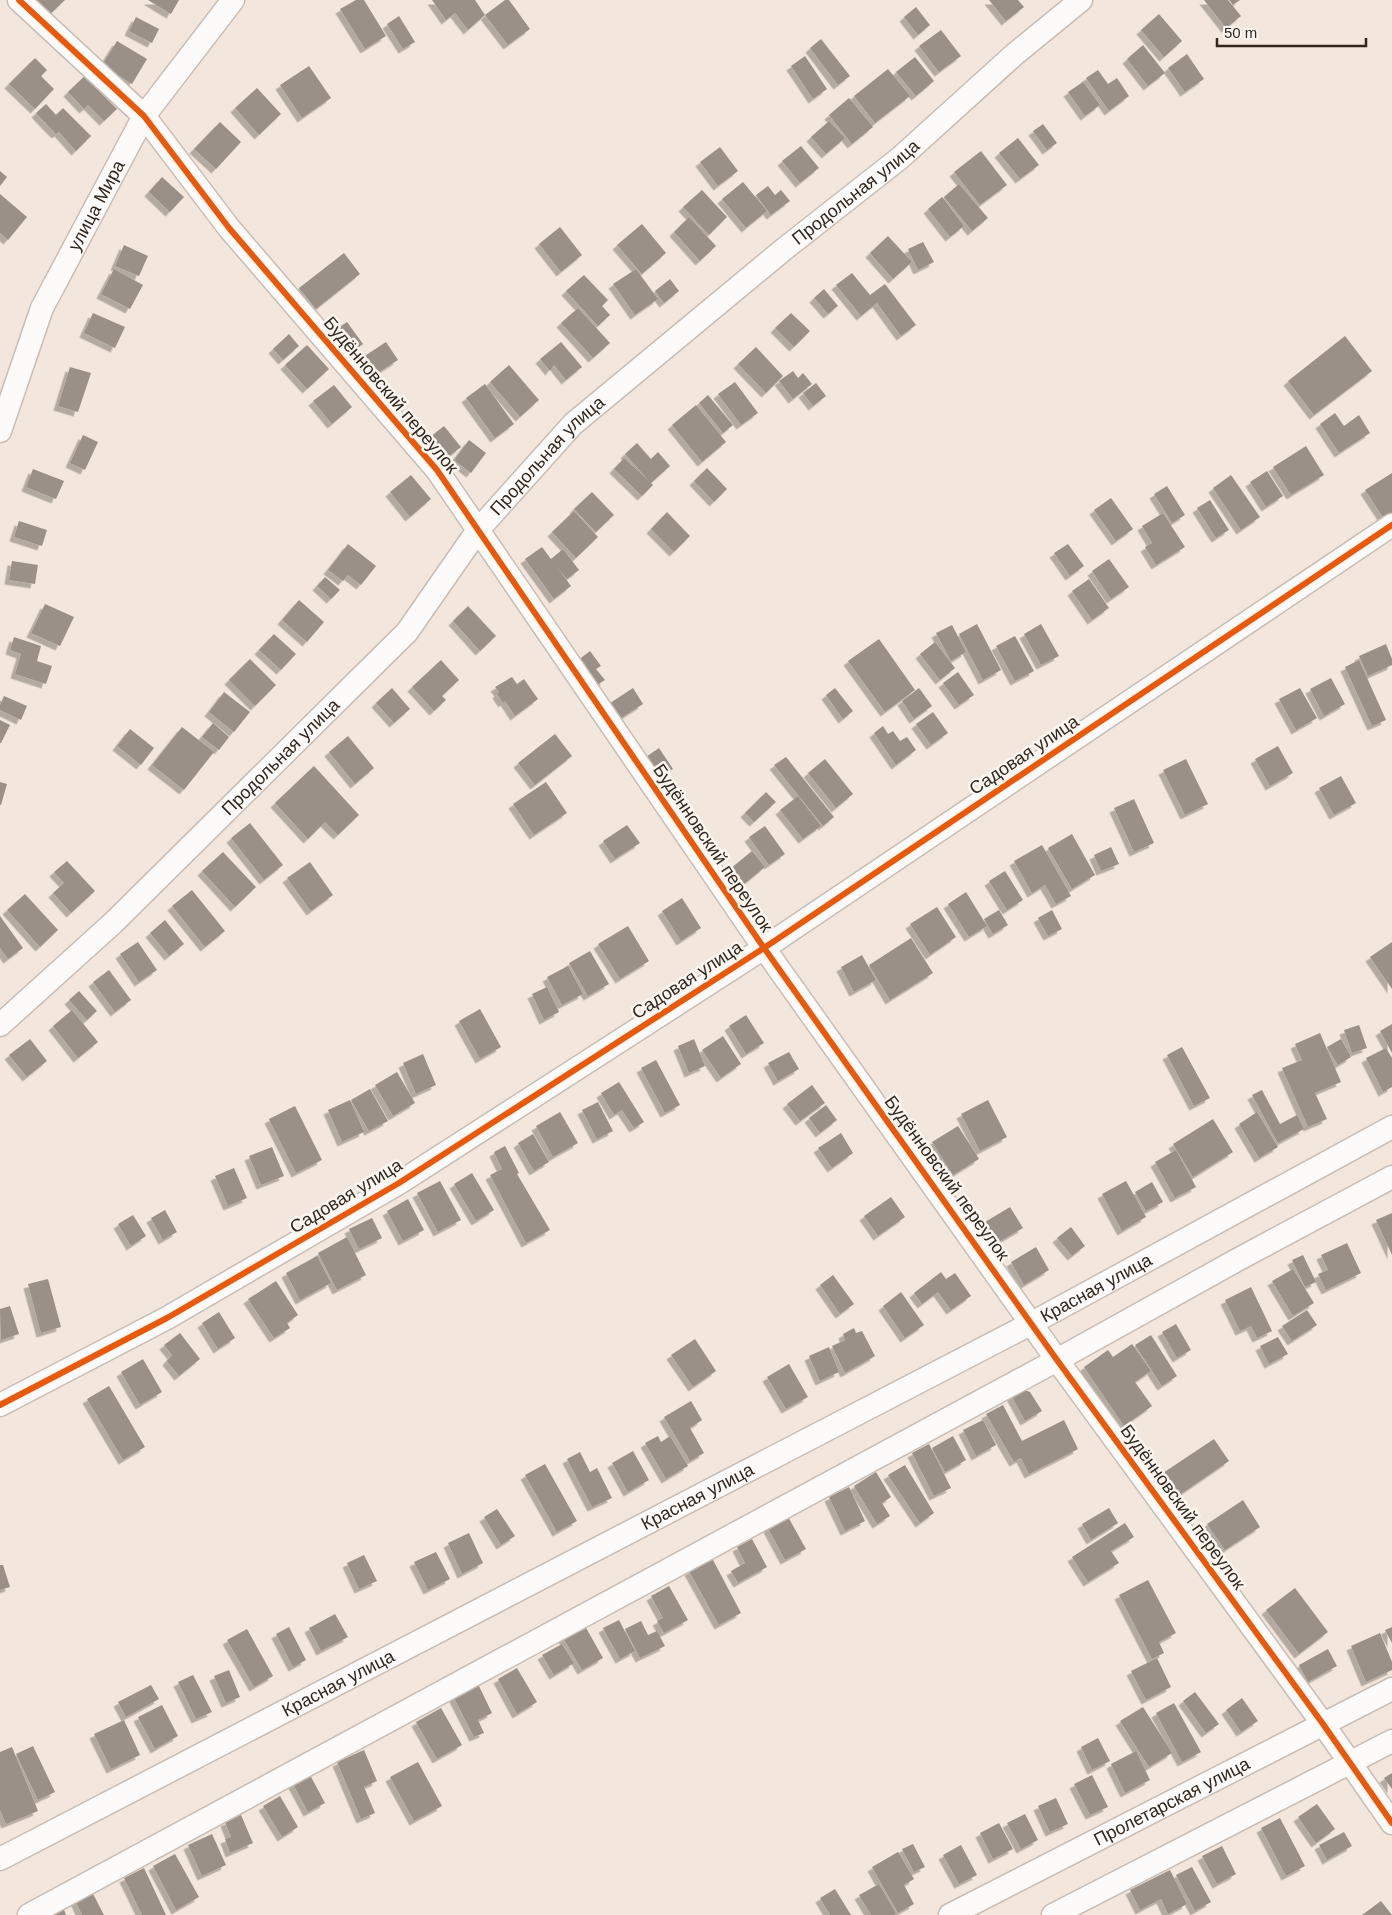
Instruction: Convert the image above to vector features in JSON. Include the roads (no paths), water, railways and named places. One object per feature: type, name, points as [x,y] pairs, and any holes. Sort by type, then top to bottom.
[{"type":"street","name":"Будённовский переулок","points":[[18,0],[144,116],[229,228],[437,470],[764,948],[1057,1360],[1323,1724],[1392,1823]]},
{"type":"street","name":"улица Мира","points":[[0,431],[42,308],[144,116],[233,0]]},
{"type":"street","name":"Продольная улица","points":[[0,1024],[120,917],[407,632],[478,530],[573,424],[783,250],[900,158],[1016,54],[1081,0]]},
{"type":"street","name":"Садовая улица","points":[[0,1405],[167,1318],[399,1183],[764,948],[1392,525]]},
{"type":"street","name":"Красная улица","points":[[0,1859],[1032,1323],[1392,1127]]},
{"type":"street","points":[[28,1915],[1057,1360],[1237,1260],[1392,1178]]},
{"type":"street","name":"Пролетарская улица","points":[[950,1915],[1392,1688]]},
{"type":"street","points":[[1053,1915],[1392,1740]]}]
